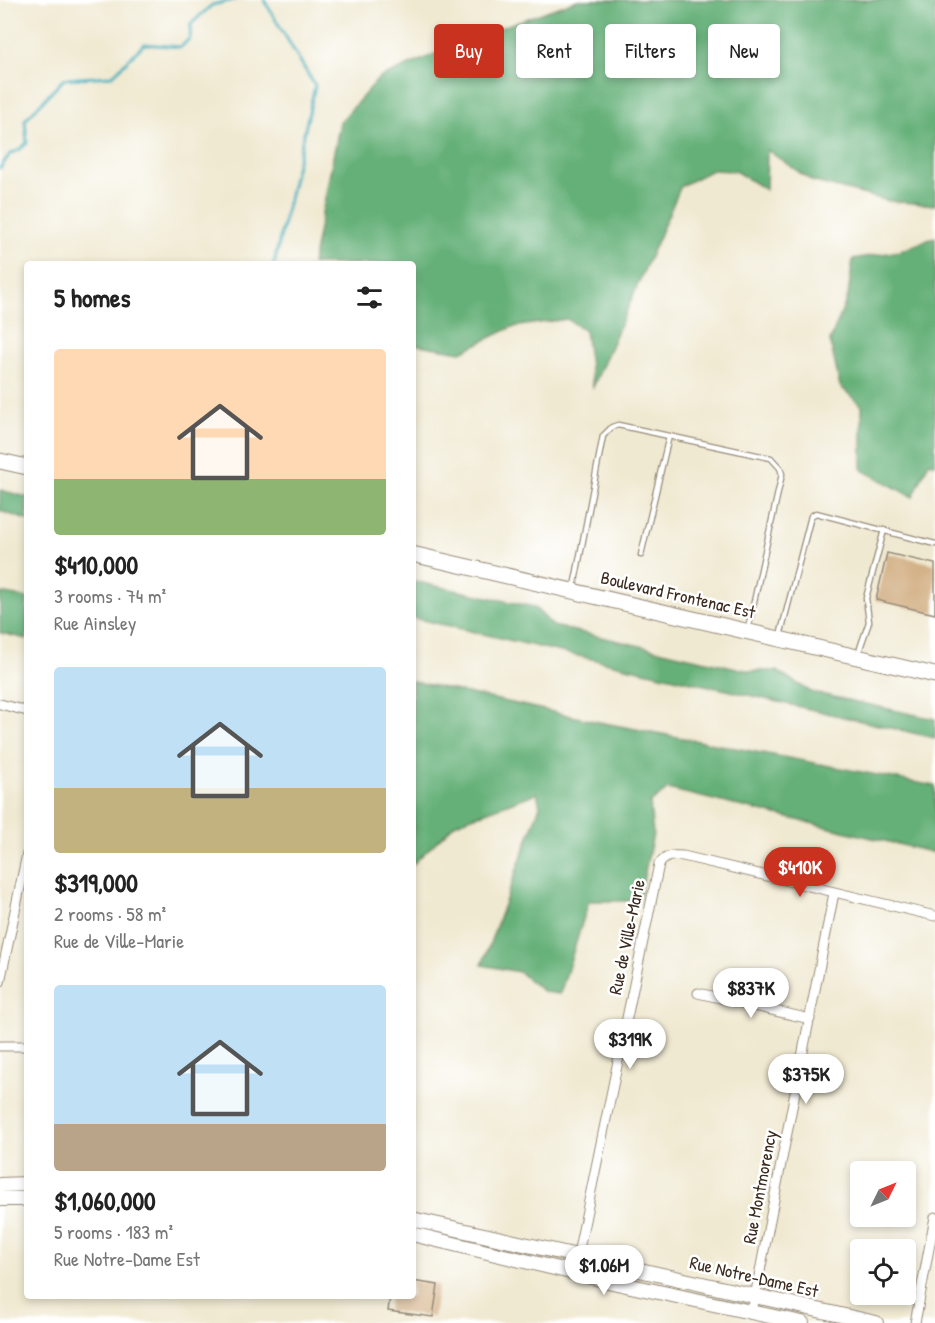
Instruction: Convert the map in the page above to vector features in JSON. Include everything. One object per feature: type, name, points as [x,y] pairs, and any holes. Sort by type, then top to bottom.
[{"type":"main road","points":[[0,460],[24,466]]},
{"type":"main road","name":"Boulevard Frontenac Est","points":[[416,555],[935,675]]},
{"type":"street","points":[[0,704],[24,710]]},
{"type":"street","name":"Rue de Ville-Marie","points":[[574,1273],[659,864],[665,857],[671,855],[683,856],[834,893]]},
{"type":"street","points":[[0,982],[24,868]]},
{"type":"street","points":[[834,893],[935,916]]},
{"type":"street","name":"Rue Montmorency","points":[[752,1312],[834,893]]},
{"type":"street","points":[[698,993],[810,1018]]},
{"type":"street","points":[[0,1046],[24,1046]]},
{"type":"street","points":[[0,1185],[24,1184]]},
{"type":"street","points":[[0,1199],[24,1199]]},
{"type":"street","points":[[915,1323],[935,1217]]},
{"type":"street","name":"Rue Notre-Dame Est","points":[[416,1220],[578,1255],[849,1320],[876,1323]]},
{"type":"street","name":"Rue Notre-Dame Est","points":[[416,1235],[574,1273],[802,1323]]},
{"type":"lane","points":[[573,591],[603,436],[612,427],[618,425],[771,458],[782,474],[747,631]]},
{"type":"lane","points":[[641,555],[669,436]]},
{"type":"lane","points":[[779,639],[811,516],[820,513],[935,544]]},
{"type":"lane","points":[[857,657],[869,622],[866,598],[884,530]]},
{"type":"lane","points":[[440,1241],[444,1226]]},
{"type":"green space","points":[[578,0],[935,0],[935,205],[889,201],[812,181],[767,150],[766,190],[735,171],[712,170],[681,186],[593,387],[585,331],[567,319],[512,327],[461,352],[416,344],[416,261],[313,261],[340,122],[379,78],[434,54],[434,78],[504,78],[504,26]]},
{"type":"green space","points":[[935,237],[935,464],[929,462],[913,497],[862,470],[862,406],[840,386],[830,341],[848,296],[853,259],[900,251]]},
{"type":"green space","points":[[0,490],[24,496],[24,519],[0,511]]},
{"type":"green space","points":[[416,582],[534,607],[553,626],[750,671],[777,671],[811,692],[935,719],[935,738],[416,619]]},
{"type":"green space","points":[[0,593],[24,597],[24,638],[0,633]]},
{"type":"green space","points":[[416,682],[594,721],[935,786],[935,853],[668,789],[650,803],[653,834],[639,901],[589,901],[560,994],[544,992],[519,972],[482,965],[540,806],[537,793],[456,823],[416,861]]},
{"type":"building","points":[[887,553],[935,564],[935,614],[876,600]]},
{"type":"building","points":[[416,1282],[438,1285],[433,1317],[388,1311],[390,1299],[416,1299]]},
{"type":"waterway","points":[[0,168],[10,154],[27,143],[25,120],[64,79],[112,76],[144,44],[181,47],[190,38],[191,24],[212,5],[234,0]]},
{"type":"waterway","points":[[264,0],[315,86],[275,261]]}]
